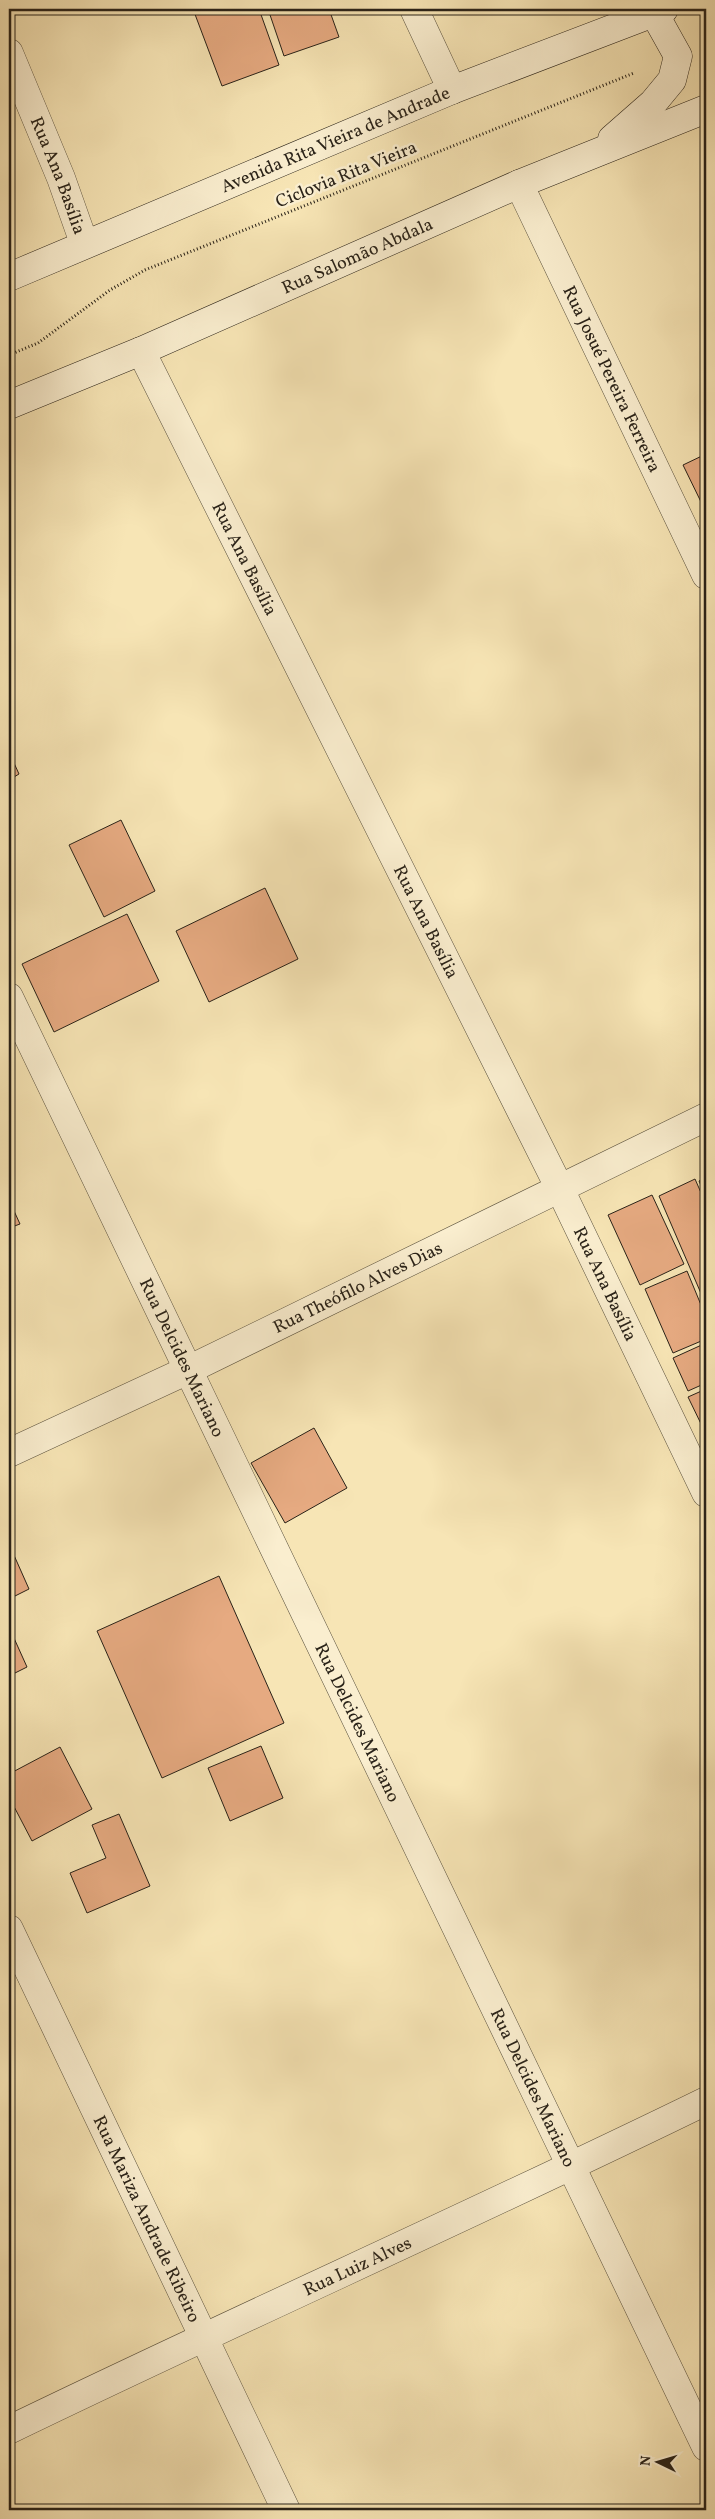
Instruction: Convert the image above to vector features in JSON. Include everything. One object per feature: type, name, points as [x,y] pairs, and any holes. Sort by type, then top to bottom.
[{"type":"street","points":[[414,9],[452,90]]},
{"type":"street","points":[[594,154],[653,104],[672,80],[678,56],[659,11]]},
{"type":"street","name":"Avenida Rita Vieira de Andrade","points":[[16,276],[84,243],[452,90],[659,11]]},
{"type":"street","name":"Rua Ana Basília","points":[[9,53],[61,178],[84,243]]},
{"type":"street","name":"Rua Salomão Abdala","points":[[9,405],[141,351],[520,184],[706,108]]},
{"type":"street","name":"Rua Josué Pereira Ferreira","points":[[520,184],[706,575]]},
{"type":"street","name":"Rua Ana Basília","points":[[141,351],[560,1189],[706,1493]]},
{"type":"street","name":"Rua Delcides Mariano","points":[[9,998],[706,2447]]},
{"type":"street","name":"Rua Theófilo Alves Dias","points":[[9,1453],[188,1370],[706,1117]]},
{"type":"street","name":"Rua Mariza Andrade Ribeiro","points":[[9,1928],[286,2510]]},
{"type":"street","name":"Rua Luiz Alves","points":[[9,2430],[202,2336],[572,2167],[706,2101]]},
{"type":"path","name":"Ciclovia Rita Vieira","points":[[9,355],[38,343],[110,290],[146,270],[678,56]]},
{"type":"building","points":[[193,9],[259,9],[279,65],[222,86]]},
{"type":"building","points":[[268,9],[329,9],[339,37],[284,56]]},
{"type":"building","points":[[706,454],[706,505],[703,506],[683,465]]},
{"type":"building","points":[[9,752],[19,774],[9,780]]},
{"type":"building","points":[[121,820],[155,891],[104,917],[69,845]]},
{"type":"building","points":[[265,888],[298,959],[209,1002],[176,931]]},
{"type":"building","points":[[127,914],[159,981],[54,1032],[22,964]]},
{"type":"building","points":[[706,1177],[706,1197],[699,1181]]},
{"type":"building","points":[[695,1179],[706,1204],[706,1305],[659,1196]]},
{"type":"building","points":[[652,1195],[684,1264],[640,1285],[608,1215]]},
{"type":"building","points":[[9,1200],[20,1224],[9,1228]]},
{"type":"building","points":[[687,1271],[706,1317],[706,1339],[673,1353],[645,1289]]},
{"type":"building","points":[[706,1343],[706,1383],[688,1391],[673,1358]]},
{"type":"building","points":[[706,1389],[706,1428],[704,1430],[688,1397]]},
{"type":"building","points":[[314,1428],[347,1488],[285,1523],[251,1463]]},
{"type":"building","points":[[9,1544],[29,1589],[9,1599]]},
{"type":"building","points":[[219,1576],[284,1723],[162,1778],[97,1631]]},
{"type":"building","points":[[9,1627],[27,1667],[9,1676]]},
{"type":"building","points":[[261,1746],[283,1798],[230,1821],[208,1768]]},
{"type":"building","points":[[60,1747],[92,1809],[32,1841],[9,1797],[9,1774]]},
{"type":"building","points":[[119,1814],[150,1886],[87,1913],[70,1873],[106,1858],[92,1825]]}]
